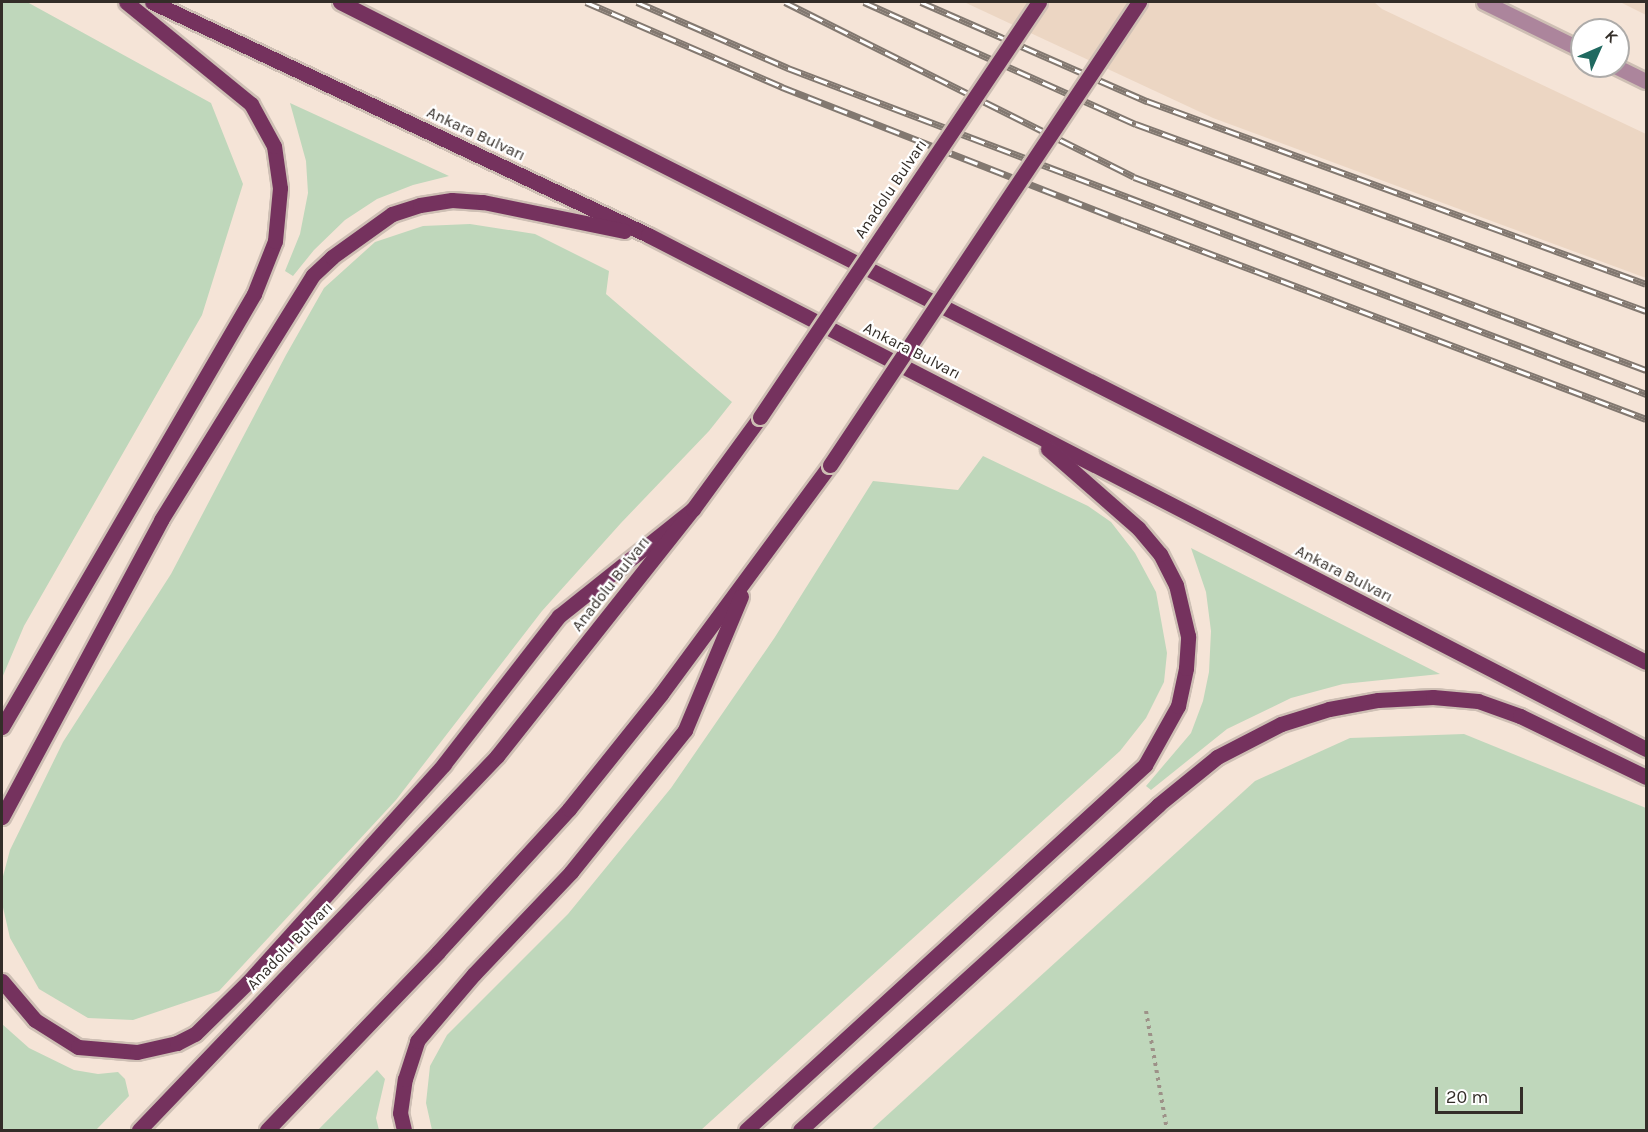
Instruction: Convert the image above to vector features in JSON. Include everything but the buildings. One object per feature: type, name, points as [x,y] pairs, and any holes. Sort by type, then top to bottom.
[{"type":"main road","points":[[2,726],[255,294],[275,241],[280,188],[274,147],[251,104],[126,2]]},
{"type":"main road","name":"Ankara Bulvarı","points":[[152,2],[648,236],[1029,434],[1647,749]]},
{"type":"main road","points":[[340,2],[1647,662]]},
{"type":"main road","name":"Anadolu Bulvarı","points":[[139,1131],[497,756],[693,509],[760,417],[1039,2]]},
{"type":"main road","points":[[267,1131],[438,952],[569,808],[662,694],[830,465],[1139,2]]},
{"type":"main road","points":[[2,817],[162,520],[313,275],[332,256],[392,214],[420,205],[452,200],[483,202],[648,236]]},
{"type":"main road","points":[[746,1131],[1145,765],[1179,706],[1186,668],[1188,636],[1176,585],[1160,554],[1138,528],[1029,434]]},
{"type":"main road","points":[[2,981],[36,1020],[78,1047],[137,1052],[177,1043],[195,1034],[248,982],[444,764],[560,616],[693,509]]},
{"type":"main road","points":[[404,1131],[400,1113],[405,1079],[417,1041],[474,974],[571,872],[685,730],[751,574]]},
{"type":"main road","points":[[1594,635],[1647,652]]},
{"type":"main road","points":[[800,1131],[1158,805],[1217,758],[1281,724],[1329,709],[1378,700],[1433,697],[1478,701],[1520,716],[1647,777]]},
{"type":"street","points":[[1484,2],[1570,44]]},
{"type":"street","points":[[1630,73],[1647,81]]},
{"type":"path","points":[[1146,1011],[1167,1131]]},
{"type":"shaded area","points":[[964,2],[1374,2],[1382,9],[1646,134],[1646,278],[1213,118]]},
{"type":"shaded area","points":[[1620,2],[1646,2],[1646,15]]},
{"type":"green space","points":[[2,2],[27,2],[211,103],[243,184],[202,315],[24,626],[2,678]]},
{"type":"green space","points":[[290,103],[449,176],[413,185],[377,199],[345,220],[314,250],[293,276],[285,271],[300,234],[308,193],[306,161]]},
{"type":"green space","points":[[470,224],[535,234],[609,271],[606,294],[732,402],[709,431],[621,523],[542,611],[396,800],[219,991],[133,1020],[88,1018],[39,989],[10,938],[2,903],[2,880],[10,850],[63,742],[171,574],[286,355],[324,288],[375,242],[423,226]]},
{"type":"green space","points":[[983,456],[1088,506],[1111,522],[1135,553],[1156,592],[1167,653],[1164,682],[1146,718],[1120,751],[701,1130],[432,1130],[426,1103],[430,1066],[447,1035],[568,914],[671,788],[775,637],[873,481],[958,490]]},
{"type":"green space","points":[[1191,548],[1440,674],[1343,684],[1291,698],[1227,729],[1151,790],[1146,786],[1191,733],[1203,701],[1209,672],[1211,631],[1206,592]]},
{"type":"green space","points":[[1464,734],[1646,808],[1646,1130],[871,1130],[1255,781],[1350,738]]},
{"type":"green space","points":[[2,1024],[29,1048],[74,1070],[98,1074],[118,1072],[125,1079],[129,1096],[96,1130],[2,1130]]},
{"type":"green space","points":[[377,1070],[385,1079],[376,1118],[379,1130],[318,1130]]},
{"type":"railway","points":[[586,2],[782,87],[1124,221],[1646,419]]},
{"type":"railway","points":[[637,2],[788,68],[1646,394]]},
{"type":"railway","points":[[785,2],[1134,177],[1646,370]]},
{"type":"railway","points":[[864,2],[1136,124],[1646,311]]},
{"type":"railway","points":[[921,2],[1147,101],[1646,284]]}]
